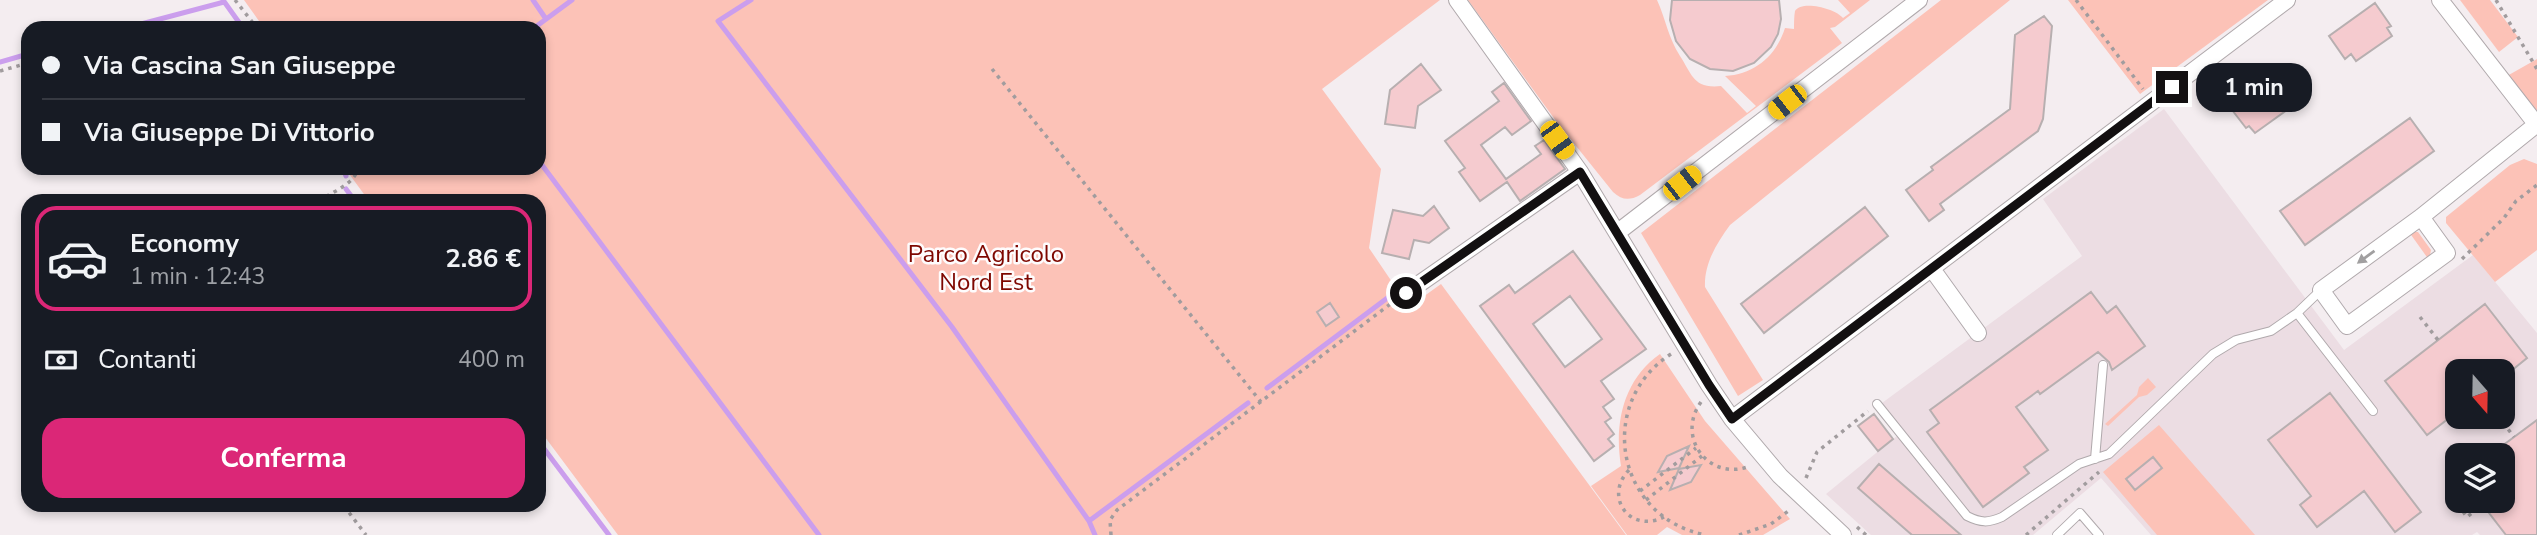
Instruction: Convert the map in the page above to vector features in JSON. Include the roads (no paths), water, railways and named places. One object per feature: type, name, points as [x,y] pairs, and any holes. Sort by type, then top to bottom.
[{"type":"street","points":[[1457,0],[1580,172],[1732,419],[1780,476],[1843,535]]},
{"type":"street","points":[[1618,232],[1919,0]]},
{"type":"street","points":[[1732,419],[2287,0]]},
{"type":"street","points":[[2421,217],[2447,253],[2347,326],[2321,290],[2421,217],[2537,124],[2440,0]]},
{"type":"street","points":[[1406,293],[1580,172]]},
{"type":"street","points":[[1932,269],[1978,333]]},
{"type":"lane","points":[[1877,404],[1967,516],[1981,523],[1990,522],[2002,517],[2078,464],[2109,454],[2119,447],[2213,354],[2236,340],[2271,331],[2297,313],[2321,290]]},
{"type":"lane","points":[[2297,313],[2372,411]]},
{"type":"lane","points":[[2095,459],[2103,365]]},
{"type":"lane","points":[[2057,535],[2080,513],[2099,535]]},
{"type":"waterway","points":[[223,0],[238,21]]},
{"type":"waterway","points":[[533,0],[546,19]]},
{"type":"waterway","points":[[544,21],[572,0]]},
{"type":"waterway","points":[[751,0],[718,21],[952,327],[1089,521],[1095,535]]},
{"type":"waterway","points":[[152,21],[224,2]]},
{"type":"waterway","points":[[0,62],[21,56]]},
{"type":"waterway","points":[[546,170],[819,535]]},
{"type":"waterway","points":[[346,189],[350,194]]},
{"type":"waterway","points":[[1267,388],[1390,296]]},
{"type":"waterway","points":[[1089,521],[1248,403]]},
{"type":"waterway","points":[[546,451],[609,535]]},
{"type":"park label","name":"Parco Agricolo Nord Est","points":[[986,268]]}]
